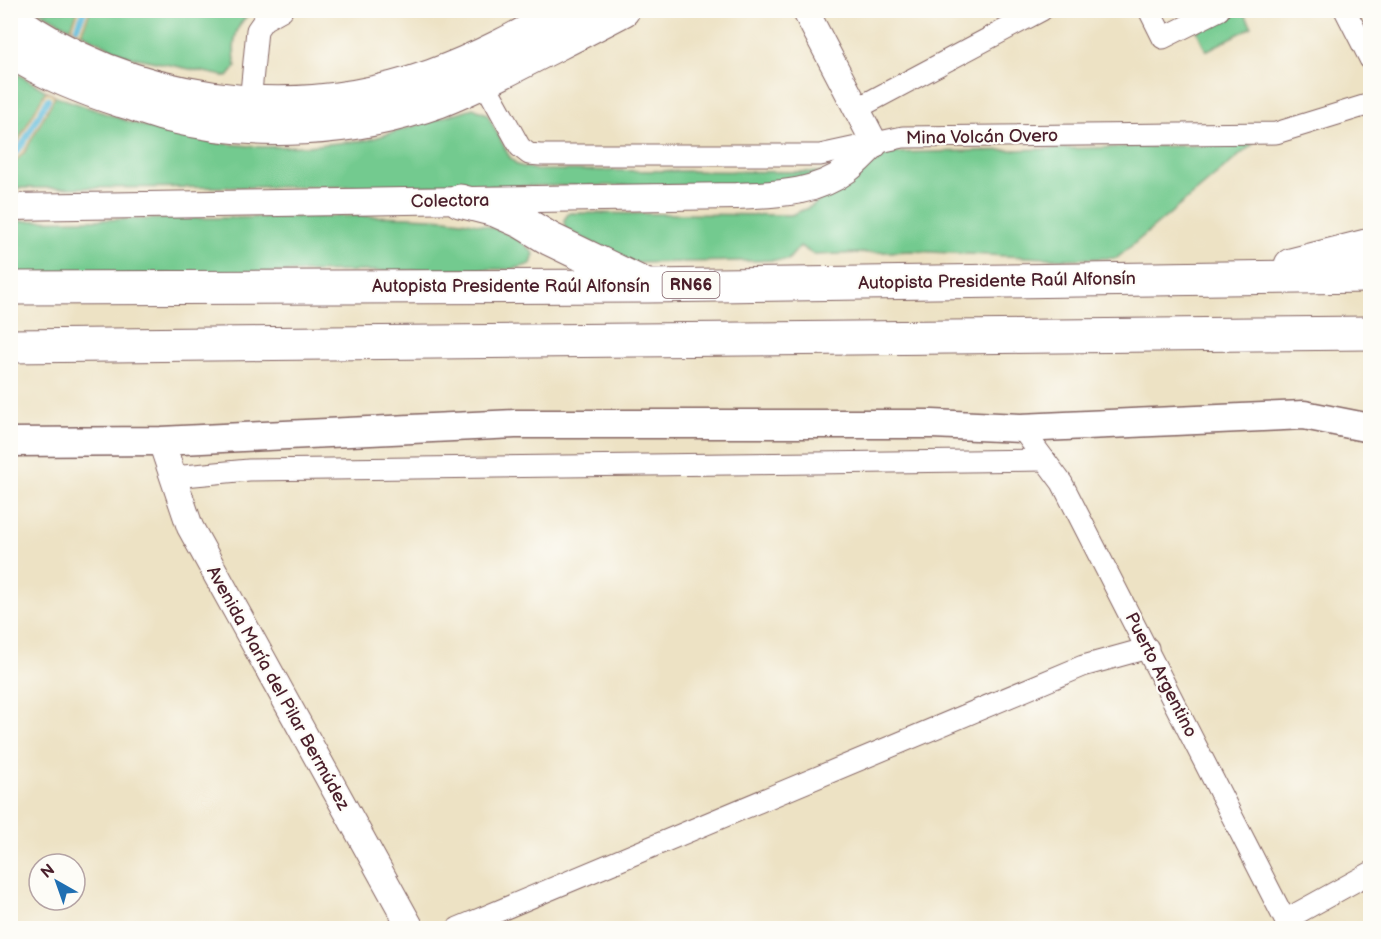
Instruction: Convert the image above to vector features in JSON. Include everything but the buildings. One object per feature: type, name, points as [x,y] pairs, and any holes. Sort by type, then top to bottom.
[{"type":"main road","points":[[10,17],[72,55],[113,73],[164,89],[214,99],[250,103],[350,98],[395,87],[431,76],[473,59],[567,10]]},
{"type":"main road","points":[[10,51],[35,67],[70,83],[165,115],[217,125],[260,128],[344,123],[394,115],[439,101],[484,82],[623,10]]},
{"type":"main road","points":[[460,201],[495,210],[522,222],[550,239],[648,286]]},
{"type":"main road","points":[[1236,279],[1371,244]]},
{"type":"main road","name":"Autopista Presidente Raúl Alfonsín","points":[[10,288],[648,286],[1371,276]]},
{"type":"main road","points":[[10,346],[1371,333]]},
{"type":"main road","points":[[988,336],[1027,351],[1349,347],[1371,349]]},
{"type":"main road","points":[[10,442],[161,441],[515,424],[932,424],[1021,428],[1304,415],[1371,428]]},
{"type":"street","points":[[250,103],[257,30],[264,20],[282,10]]},
{"type":"street","points":[[805,10],[874,144]]},
{"type":"street","points":[[856,109],[1042,10]]},
{"type":"street","points":[[1149,10],[1163,38],[1219,10]]},
{"type":"street","points":[[1345,10],[1371,59]]},
{"type":"street","name":"Mina Volcán Overo","points":[[484,82],[520,147],[529,154],[540,155],[820,155],[903,136],[1276,133],[1371,104]]},
{"type":"street","name":"Colectora","points":[[10,207],[781,194],[813,188],[847,170],[874,144]]},
{"type":"street","name":"Puerto Argentino","points":[[1021,428],[1062,483],[1287,924]]},
{"type":"street","name":"Avenida María del Pilar Bermúdez","points":[[161,441],[189,527],[411,928]]},
{"type":"street","points":[[173,477],[249,470],[1045,460]]},
{"type":"street","points":[[458,928],[1083,666],[1148,648]]},
{"type":"street","points":[[1287,924],[1371,873]]},
{"type":"green space","points":[[38,11],[78,11],[71,28]]},
{"type":"green space","points":[[90,11],[254,11],[238,28],[234,43],[236,67],[228,77],[127,56],[81,33]]},
{"type":"green space","points":[[1236,11],[1243,11],[1252,27],[1206,51],[1197,31]]},
{"type":"green space","points":[[11,70],[46,91],[11,151]]},
{"type":"green space","points":[[55,96],[164,132],[216,143],[262,147],[307,146],[368,140],[473,108],[487,114],[509,156],[517,165],[536,170],[827,172],[770,185],[11,188],[10,166],[25,151]]},
{"type":"green space","points":[[1253,144],[1117,258],[1065,259],[912,251],[814,255],[800,246],[788,260],[633,263],[565,229],[564,220],[569,213],[791,215],[810,207],[889,153]]},
{"type":"green space","points":[[364,216],[431,218],[478,224],[519,240],[534,254],[531,264],[514,269],[165,274],[11,280],[10,221]]},
{"type":"sand","points":[[78,11],[90,11],[81,33],[71,28]]},
{"type":"sand","points":[[46,91],[55,96],[25,151],[11,166],[11,151]]},
{"type":"waterway","points":[[77,27],[85,10]]},
{"type":"waterway","points":[[10,158],[21,147],[48,99]]}]
